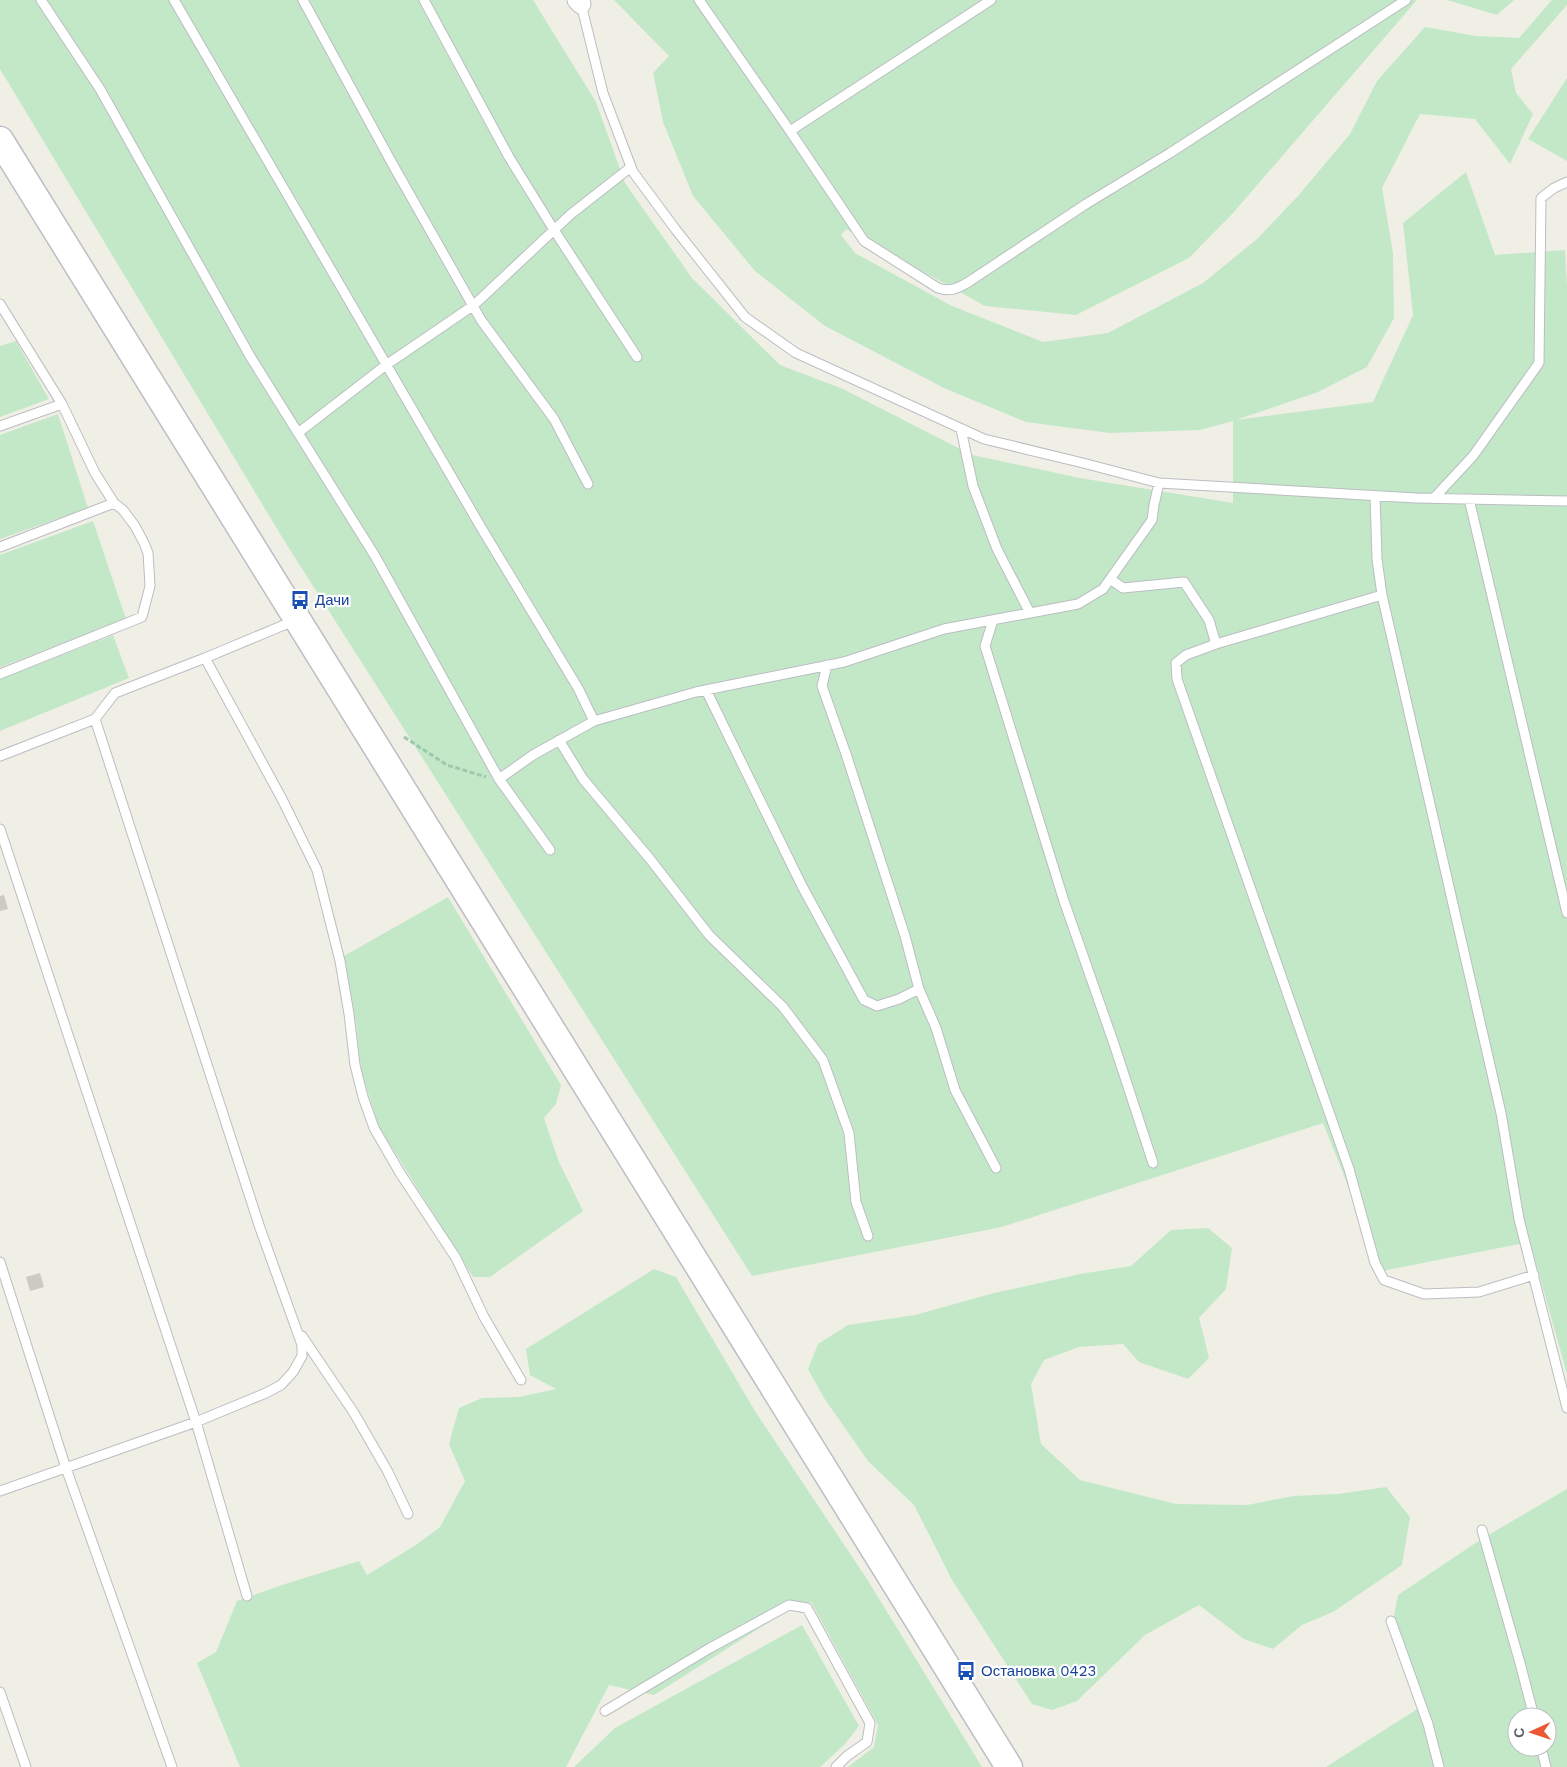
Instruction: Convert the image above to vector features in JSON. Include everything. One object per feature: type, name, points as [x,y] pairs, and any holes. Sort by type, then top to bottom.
[{"type":"main road","points":[[0,140],[1009,1767]]},
{"type":"lane","points":[[41,0],[100,89],[250,356],[375,556],[499,778],[550,850]]},
{"type":"lane","points":[[174,0],[482,529],[578,688],[594,721]]},
{"type":"lane","points":[[303,0],[393,165],[481,320],[554,419],[588,484]]},
{"type":"lane","points":[[424,0],[509,157],[637,357]]},
{"type":"lane","points":[[699,0],[864,241],[938,288],[946,290],[953,290],[967,283],[1086,204],[1170,153],[1406,0]]},
{"type":"lane","points":[[790,131],[992,0]]},
{"type":"lane","points":[[582,1],[603,93],[633,172],[744,318],[796,353],[984,440],[1159,483],[1375,496],[1567,501]]},
{"type":"lane","points":[[298,433],[386,364],[474,305],[571,214],[632,167]]},
{"type":"lane","points":[[1434,498],[1473,456],[1539,363],[1541,198],[1554,188],[1567,182]]},
{"type":"lane","points":[[0,304],[62,404],[95,474],[114,503],[123,510],[135,526],[148,553],[150,586],[142,617],[0,674]]},
{"type":"lane","points":[[0,426],[62,404]]},
{"type":"lane","points":[[961,429],[974,486],[993,540],[1030,613]]},
{"type":"lane","points":[[499,778],[533,755],[594,721],[706,690],[844,662],[944,629],[1078,604],[1103,589],[1152,520],[1159,483]]},
{"type":"lane","points":[[1375,496],[1377,559],[1382,595],[1501,1112],[1520,1219],[1567,1408]]},
{"type":"lane","points":[[1470,499],[1567,913]]},
{"type":"lane","points":[[0,547],[114,503]]},
{"type":"lane","points":[[1110,579],[1123,588],[1184,582],[1209,620],[1216,644]]},
{"type":"lane","points":[[1382,595],[1216,644],[1186,655],[1176,663],[1177,679],[1349,1169],[1375,1263],[1384,1280],[1424,1294],[1479,1292],[1534,1275]]},
{"type":"lane","points":[[0,756],[95,719],[114,693],[297,620]]},
{"type":"lane","points":[[993,620],[985,646],[1064,900],[1153,1162]]},
{"type":"lane","points":[[205,658],[282,798],[317,870],[340,961],[355,1065],[363,1097],[374,1128],[400,1173],[456,1258],[484,1317],[521,1380]]},
{"type":"lane","points":[[827,665],[822,686],[899,918],[919,989],[936,1028],[955,1090],[996,1168]]},
{"type":"lane","points":[[706,690],[802,886],[864,1000],[876,1006],[899,999],[919,989]]},
{"type":"lane","points":[[0,1491],[196,1422],[266,1393],[281,1385],[293,1372],[302,1356],[302,1345],[260,1228],[95,719]]},
{"type":"lane","points":[[559,740],[583,779],[650,859],[709,935],[783,1007],[823,1060],[850,1133],[856,1202],[868,1236]]},
{"type":"lane","points":[[0,829],[196,1422],[247,1596]]},
{"type":"lane","points":[[0,1262],[66,1468],[172,1767]]},
{"type":"lane","points":[[293,1322],[354,1413],[388,1472],[408,1514]]},
{"type":"lane","points":[[1482,1530],[1531,1707]]},
{"type":"lane","points":[[605,1711],[710,1648],[790,1605],[807,1608],[870,1723],[866,1742],[836,1767]]},
{"type":"lane","points":[[1390,1621],[1428,1724],[1440,1767]]},
{"type":"lane","points":[[0,1692],[26,1767]]},
{"type":"path","points":[[404,737],[447,765],[481,777],[499,778]]},
{"type":"green space","points":[[0,0],[533,0],[596,102],[625,183],[692,278],[780,365],[843,389],[972,455],[1080,478],[1233,503],[1233,421],[1200,430],[1110,433],[1026,422],[944,388],[825,326],[755,271],[693,196],[663,122],[653,73],[669,56],[614,0],[1417,0],[1233,213],[1189,258],[1076,315],[985,306],[846,229],[841,235],[855,253],[952,306],[1043,342],[1108,333],[1203,283],[1257,239],[1298,196],[1350,134],[1377,81],[1425,27],[1476,36],[1519,38],[1552,0],[1567,0],[1567,5],[1511,69],[1516,93],[1533,114],[1510,164],[1475,119],[1420,114],[1382,188],[1393,253],[1394,318],[1367,367],[1318,392],[1236,420],[1373,402],[1413,315],[1403,223],[1466,172],[1495,255],[1565,250],[1567,286],[1567,1374],[1530,1242],[1382,1271],[1323,1123],[1002,1227],[752,1276],[285,542],[0,69]]},
{"type":"green space","points":[[1447,0],[1514,0],[1497,15]]},
{"type":"green space","points":[[1567,78],[1567,161],[1528,139]]},
{"type":"green space","points":[[16,341],[49,399],[0,417],[0,346]]},
{"type":"green space","points":[[58,414],[88,508],[0,539],[0,435]]},
{"type":"green space","points":[[93,521],[126,619],[0,667],[0,555]]},
{"type":"green space","points":[[113,635],[129,678],[0,731],[0,679]]},
{"type":"green space","points":[[448,897],[561,1085],[556,1104],[544,1118],[559,1162],[583,1211],[490,1277],[473,1277],[379,1127],[361,1071],[356,1023],[344,956]]},
{"type":"green space","points":[[1208,1228],[1232,1248],[1226,1289],[1199,1318],[1209,1358],[1188,1379],[1139,1362],[1123,1344],[1079,1347],[1044,1360],[1031,1384],[1041,1444],[1080,1480],[1176,1504],[1247,1505],[1294,1496],[1338,1494],[1386,1487],[1410,1517],[1402,1565],[1333,1612],[1302,1625],[1273,1649],[1244,1639],[1199,1605],[1145,1635],[1077,1701],[1052,1710],[1032,1704],[952,1580],[914,1505],[868,1461],[824,1398],[808,1369],[818,1344],[848,1325],[915,1315],[994,1293],[1080,1274],[1131,1266],[1171,1230]]},
{"type":"green space","points":[[654,1269],[676,1277],[755,1411],[867,1579],[982,1767],[848,1767],[874,1747],[878,1725],[811,1602],[788,1610],[654,1695],[609,1685],[566,1767],[240,1767],[197,1663],[216,1652],[237,1601],[359,1561],[367,1575],[416,1545],[440,1527],[465,1481],[449,1444],[459,1408],[482,1398],[519,1397],[556,1389],[530,1375],[526,1349]]},
{"type":"green space","points":[[1567,1489],[1567,1767],[1326,1767],[1422,1706],[1394,1616],[1398,1595],[1480,1540]]},
{"type":"green space","points":[[802,1625],[859,1726],[844,1745],[820,1767],[574,1767],[615,1728]]},
{"type":"building","points":[[4,895],[8,909],[0,911],[0,896]]},
{"type":"building","points":[[40,1273],[44,1287],[30,1291],[26,1277]]},
{"type":"place","name":"Дачи","points":[[300,600]]},
{"type":"place","name":"Остановка 0423","points":[[966,1671]]}]
